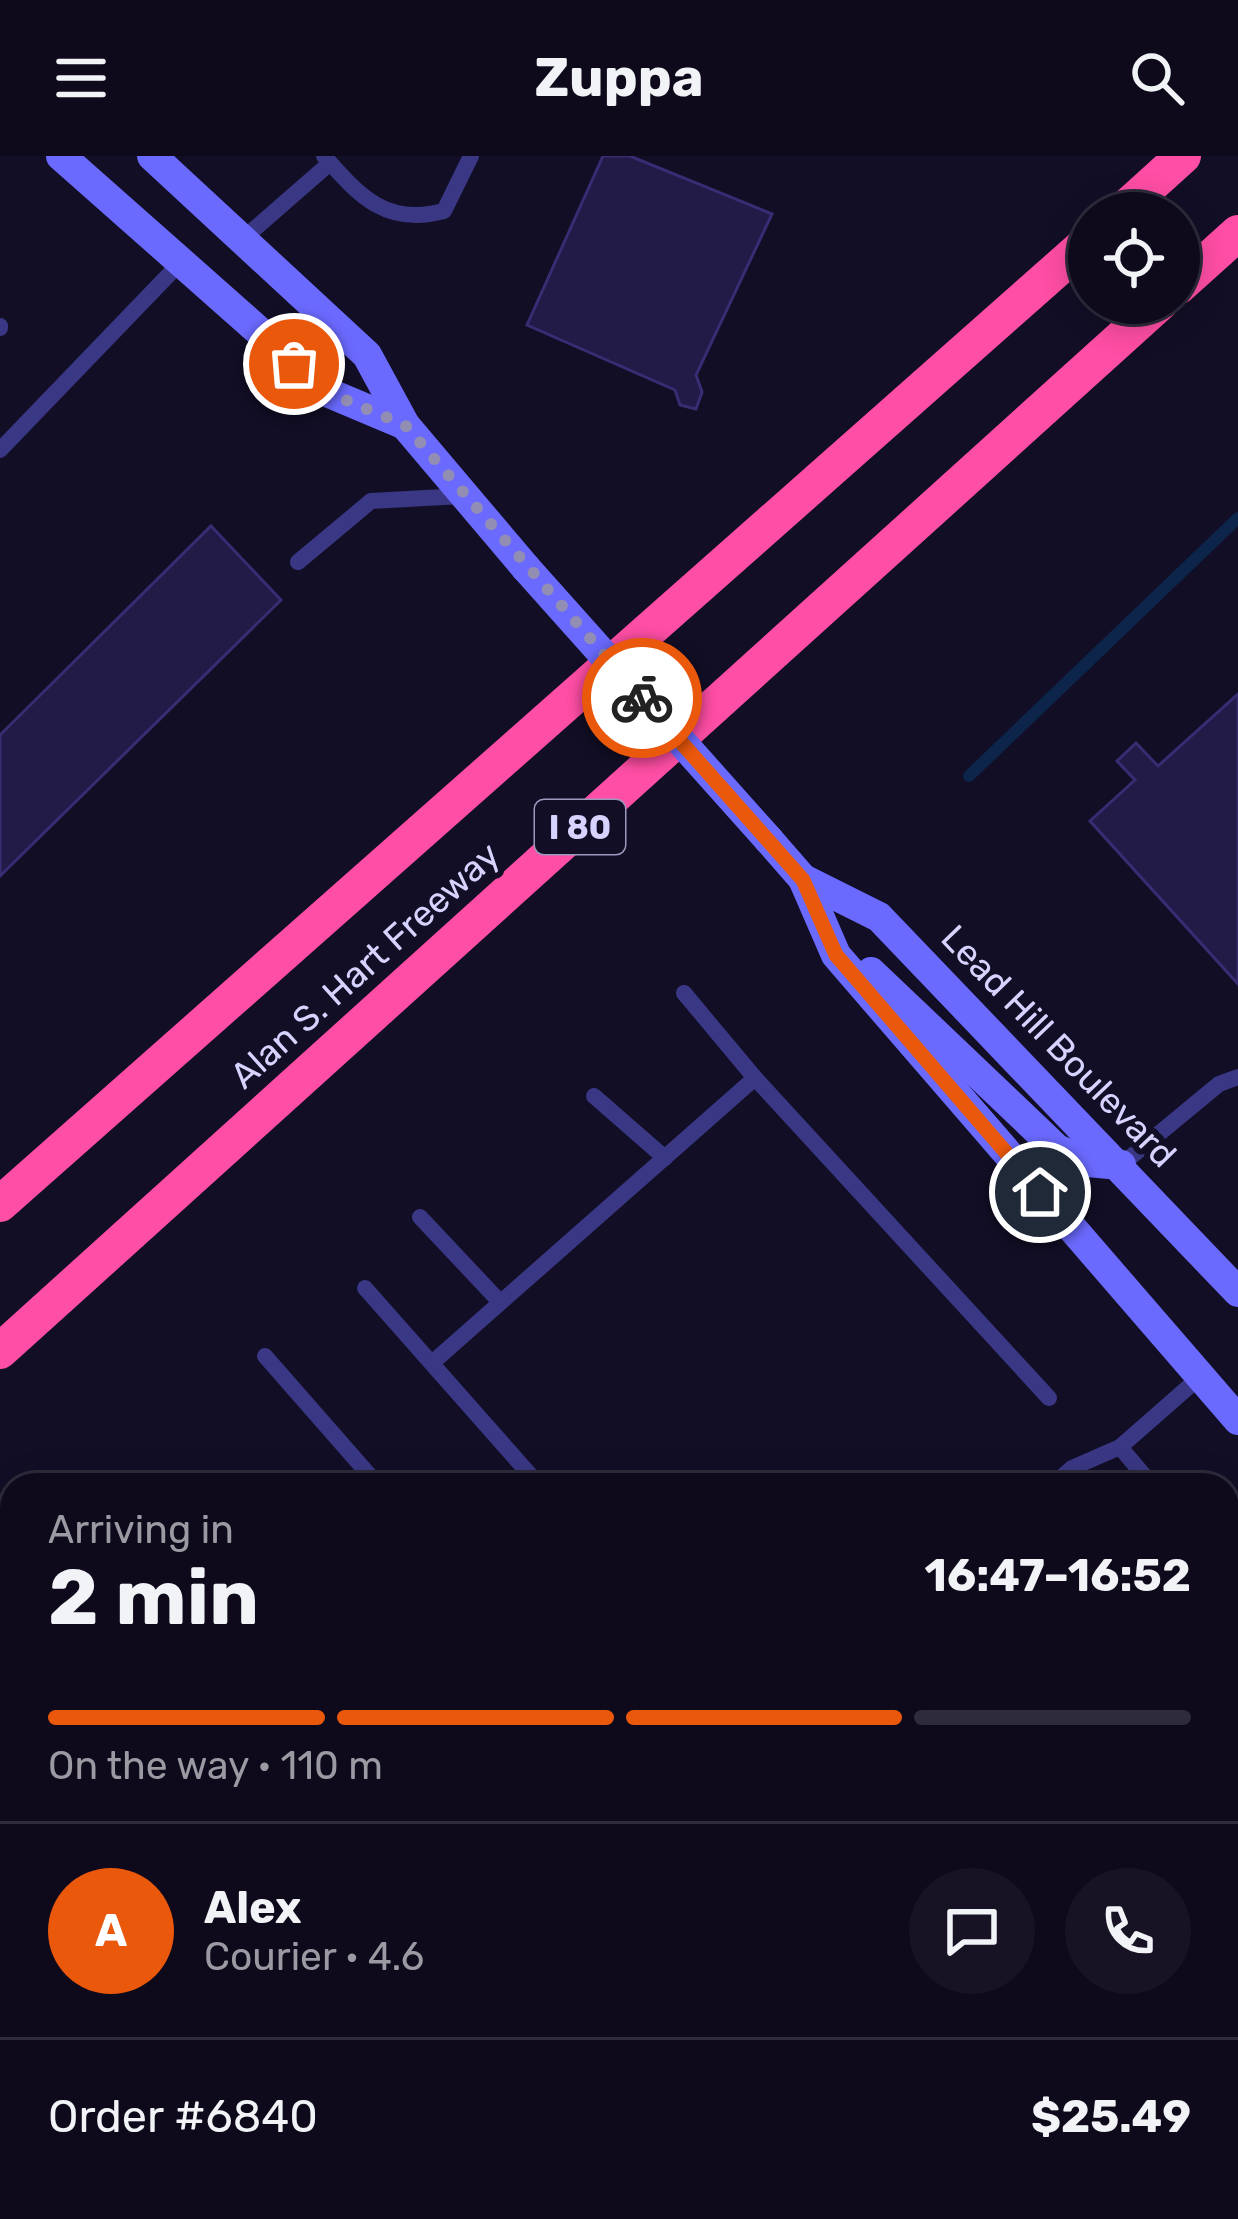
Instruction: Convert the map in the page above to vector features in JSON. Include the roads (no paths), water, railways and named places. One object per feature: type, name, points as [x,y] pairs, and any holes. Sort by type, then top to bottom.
[{"type":"highway","points":[[1143,192],[1175,162]]},
{"type":"highway","points":[[1200,267],[1238,233]]},
{"type":"highway","name":"Alan S. Hart Freeway","points":[[0,1204],[1068,260]]},
{"type":"highway","name":"Alan S. Hart Freeway","points":[[0,1351],[1137,324]]},
{"type":"main road","name":"Lead Hill Boulevard","points":[[62,156],[329,393],[405,425]]},
{"type":"main road","name":"Lead Hill Boulevard","points":[[152,156],[367,355],[405,425],[462,496],[803,880],[836,955],[1238,1420]]},
{"type":"main road","name":"Lead Hill Boulevard","points":[[803,880],[879,917],[1238,1292]]},
{"type":"main road","points":[[836,955],[861,964],[884,982],[1057,1149],[1087,1162],[1121,1165]]},
{"type":"lane","points":[[243,239],[327,160],[382,210],[409,220],[444,211],[471,156]]},
{"type":"lane","points":[[0,450],[181,262]]},
{"type":"lane","points":[[298,562],[371,501],[462,496]]},
{"type":"lane","points":[[684,993],[755,1078],[1049,1398]]},
{"type":"lane","points":[[432,1363],[755,1078]]},
{"type":"lane","points":[[1121,1165],[1219,1084],[1238,1078]]},
{"type":"lane","points":[[594,1096],[665,1158]]},
{"type":"lane","points":[[420,1217],[500,1303]]},
{"type":"lane","points":[[365,1288],[528,1473]]},
{"type":"lane","points":[[265,1356],[367,1473]]},
{"type":"lane","points":[[1066,1473],[1120,1447],[1201,1376]]},
{"type":"lane","points":[[1120,1447],[1142,1473]]},
{"type":"waterway","points":[[969,776],[1238,518]]}]
